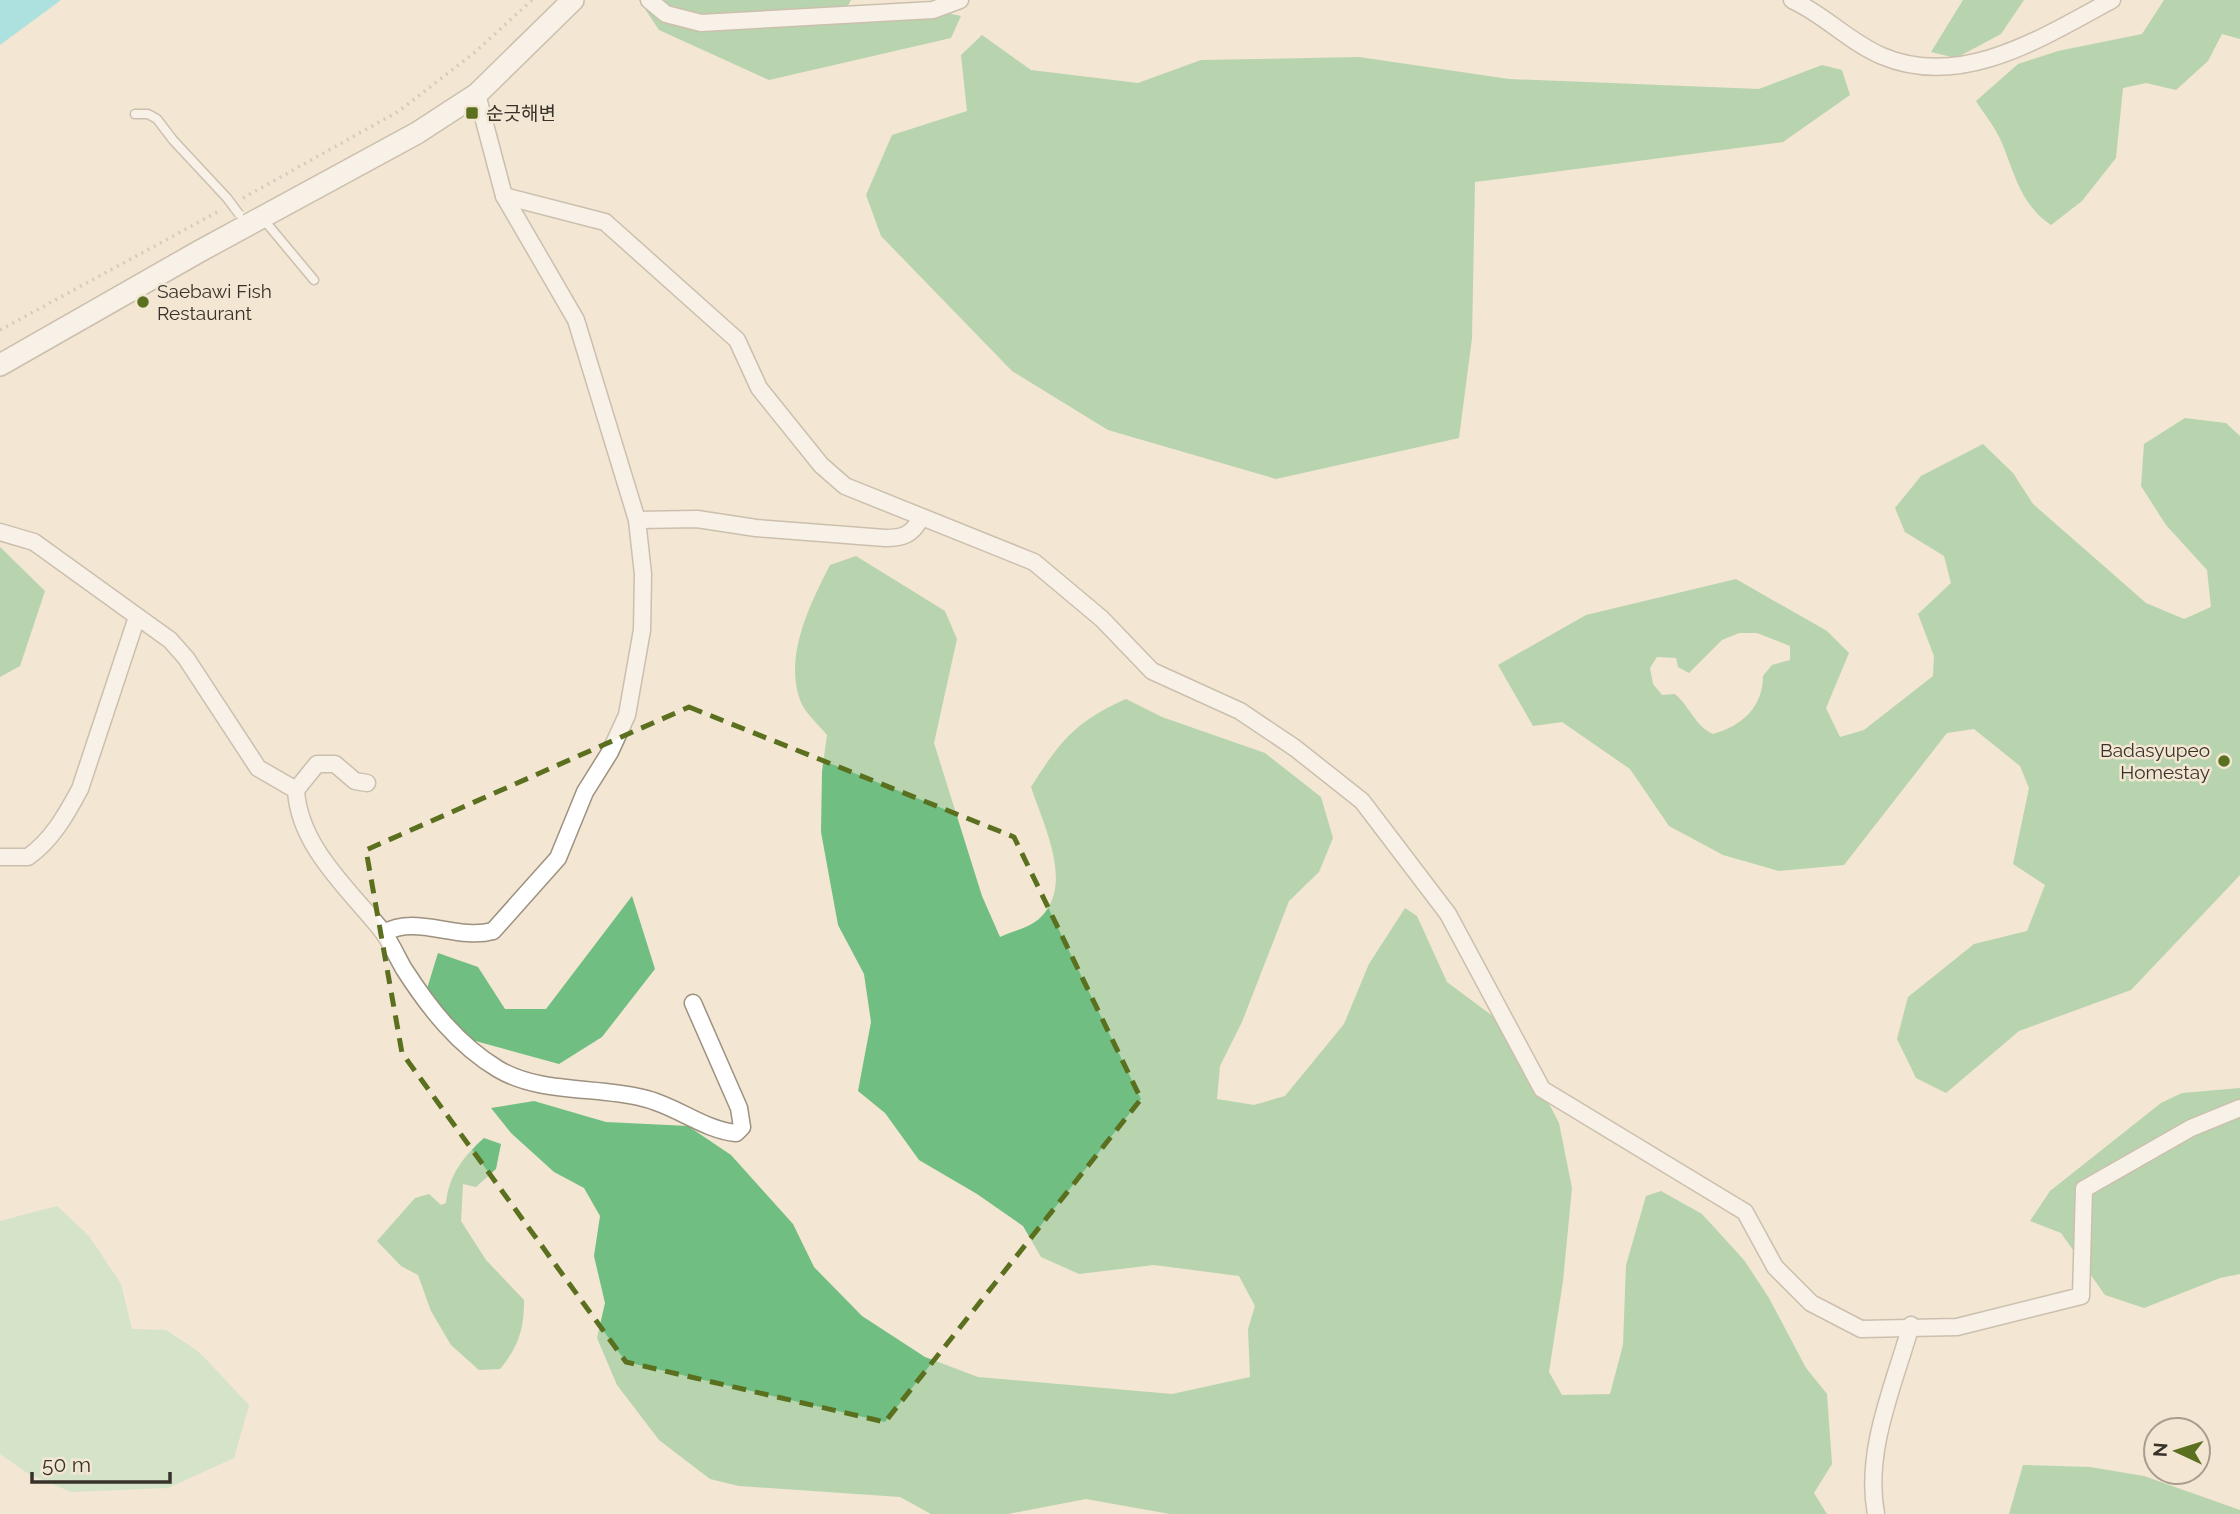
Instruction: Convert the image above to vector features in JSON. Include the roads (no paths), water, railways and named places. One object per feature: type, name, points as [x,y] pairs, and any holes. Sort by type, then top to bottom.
[{"type":"street","points":[[0,365],[249,219],[417,133],[477,94],[573,0]]},
{"type":"street","points":[[649,0],[666,14],[701,23],[933,10],[960,0]]},
{"type":"street","points":[[1792,0],[1809,8],[1854,42],[1882,56],[1917,68],[1951,68],[2026,45],[2112,0]]},
{"type":"street","points":[[384,933],[395,927],[408,926],[468,934],[493,931],[558,858],[585,792],[610,752],[626,715],[642,630],[643,574],[637,520],[576,320],[503,196],[477,94]]},
{"type":"street","points":[[503,196],[605,222],[737,340],[759,388],[821,465],[845,486],[1034,562],[1102,619],[1152,671],[1240,711],[1295,748],[1363,801],[1448,914],[1542,1090],[1745,1212],[1775,1267],[1811,1303],[1861,1329],[1912,1325],[1957,1327],[2081,1296],[2084,1189],[2191,1128],[2240,1108]]},
{"type":"street","points":[[637,520],[697,519],[756,528],[902,538],[915,531],[921,518]]},
{"type":"street","points":[[0,532],[34,542],[170,640],[186,658],[258,768],[296,790]]},
{"type":"street","points":[[0,857],[28,857],[53,834],[68,813],[80,789],[137,617]]},
{"type":"street","points":[[367,783],[355,781],[335,764],[317,764],[296,790],[297,805],[335,878],[384,933],[439,1018],[453,1034],[497,1068],[513,1077],[564,1088],[641,1097],[670,1106],[724,1132],[736,1133],[742,1127],[739,1108],[693,1003]]},
{"type":"street","points":[[1875,1514],[1871,1486],[1877,1445],[1912,1325]]},
{"type":"lane","points":[[135,114],[148,114],[158,119],[173,140],[249,219],[314,280]]},
{"type":"water","points":[[0,0],[61,0],[0,45]]},
{"type":"place","name":"순긋해변","points":[[472,113]]},
{"type":"place","name":"Saebawi Fish Restaurant","points":[[143,302]]},
{"type":"place","name":"Badasyupeo Homestay","points":[[2224,761]]}]
